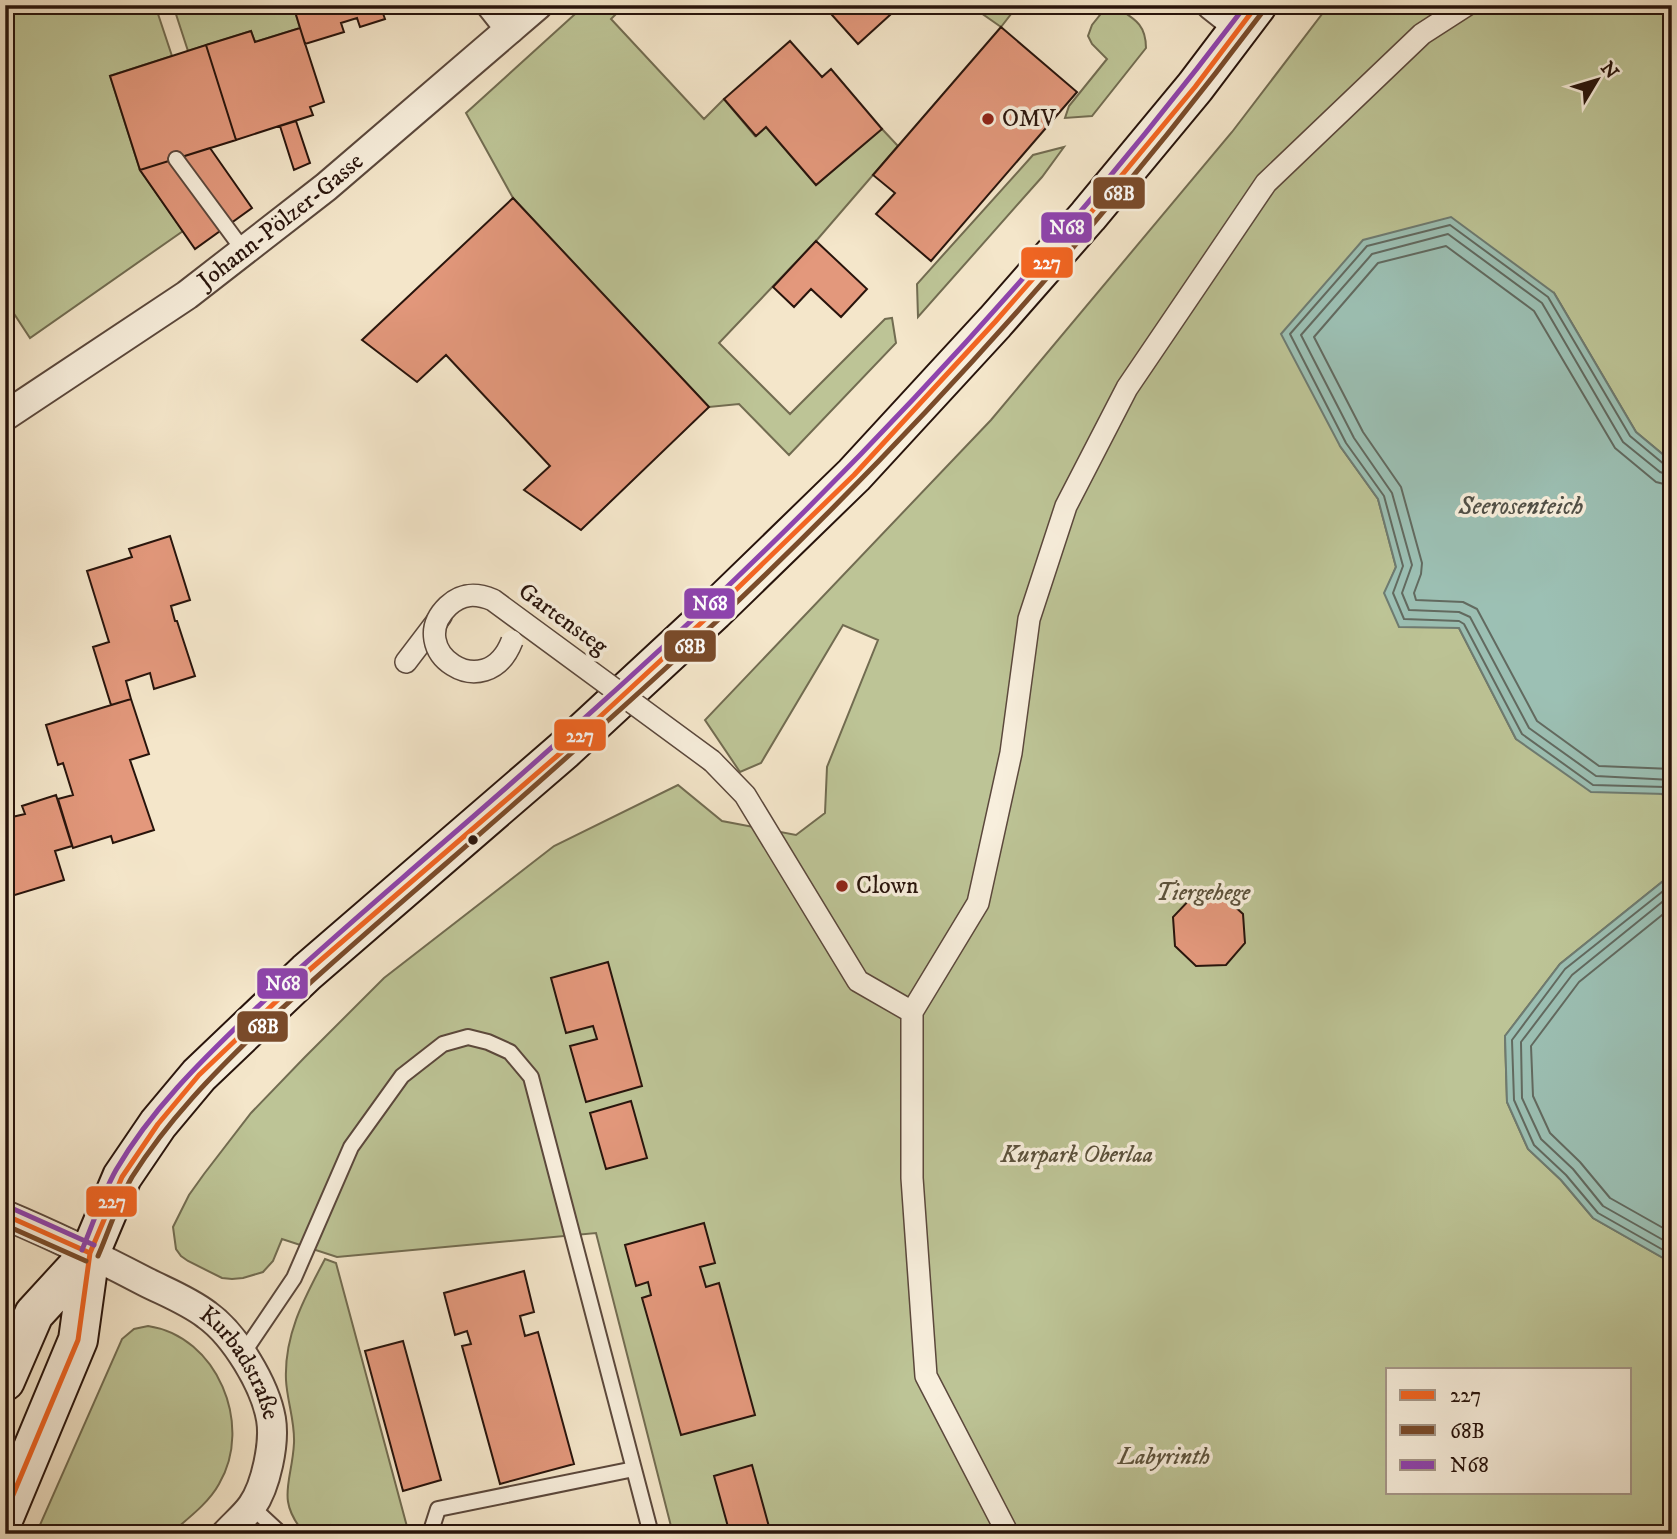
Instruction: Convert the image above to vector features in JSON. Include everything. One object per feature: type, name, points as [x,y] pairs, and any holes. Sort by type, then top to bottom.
[{"type":"main road","points":[[5,1515],[78,1340],[90,1254],[122,1177],[158,1124],[198,1075],[307,972],[574,741],[714,611],[854,475],[1072,235],[1195,87],[1236,13]]},
{"type":"main road","points":[[5,1381],[34,1314],[90,1254]]},
{"type":"street","points":[[491,5],[510,29]]},
{"type":"street","name":"Johann-Pölzer-Gasse","points":[[5,416],[187,295],[326,187],[538,5]]},
{"type":"street","points":[[1008,1534],[926,1376],[912,1178],[912,1012],[978,903],[1011,753],[1029,620],[1066,506],[1126,388],[1266,183],[1423,34],[1467,5]]},
{"type":"street","name":"Gartensteg","points":[[407,662],[444,612],[471,595],[489,596],[503,609],[512,625],[513,641],[509,650],[485,671],[462,671],[445,658],[439,650],[434,630],[443,611],[459,597],[470,594],[493,600],[712,761],[745,795],[858,981],[912,1012]]},
{"type":"street","name":"Kurbadstraße","points":[[5,1215],[90,1254],[207,1315],[242,1354],[259,1384],[271,1419],[270,1453],[265,1479],[252,1507],[226,1534]]},
{"type":"lane","points":[[176,159],[244,251]]},
{"type":"lane","points":[[242,1354],[294,1279],[351,1147],[402,1076],[443,1044],[468,1037],[488,1042],[510,1052],[531,1077],[652,1534]]},
{"type":"lane","points":[[430,1534],[438,1509],[634,1469]]},
{"type":"lane","points":[[252,1507],[281,1534]]},
{"type":"green space","points":[[5,5],[155,5],[172,56],[110,76],[140,170],[183,231],[30,338],[5,300]]},
{"type":"green space","points":[[173,5],[293,5],[300,28],[255,42],[251,31],[188,51]]},
{"type":"green space","points":[[585,5],[625,5],[611,19],[704,119],[724,99],[755,136],[766,127],[816,185],[882,129],[898,146],[816,241],[719,343],[790,414],[885,319],[892,318],[896,343],[789,455],[739,404],[709,407],[513,198],[466,113]]},
{"type":"green space","points":[[977,5],[1018,5],[1001,27],[974,8]]},
{"type":"green space","points":[[1108,5],[1113,5],[1132,17],[1141,26],[1146,48],[1092,116],[1065,118],[1069,106],[1107,59],[1088,36],[1092,25]]},
{"type":"green space","name":"Kurpark Oberlaa","points":[[1329,5],[1672,5],[1672,462],[1636,432],[1554,293],[1340,446],[1378,499],[1396,567],[1385,593],[1459,628],[1516,739],[1672,798],[1672,877],[1667,878],[1560,964],[1505,1036],[1507,1102],[1528,1149],[1561,1180],[1593,1218],[1672,1263],[1672,1534],[673,1534],[596,1233],[337,1257],[282,1239],[273,1261],[263,1272],[232,1279],[222,1278],[188,1261],[176,1249],[173,1227],[189,1195],[251,1113],[384,978],[554,846],[678,785],[722,821],[796,835],[825,813],[827,767],[878,640],[843,625],[761,763],[740,772],[705,720],[991,420],[1232,132]]},
{"type":"green space","points":[[1064,147],[1042,177],[918,317],[917,284],[1033,155]]},
{"type":"green space","points":[[325,1259],[336,1263],[409,1534],[339,1534],[330,1525],[318,1534],[305,1534],[290,1511],[288,1490],[294,1435],[286,1380],[288,1347],[297,1316]]},
{"type":"green space","points":[[148,1326],[172,1333],[193,1347],[210,1365],[222,1387],[230,1411],[232,1436],[229,1461],[219,1484],[203,1505],[170,1534],[36,1534],[122,1339],[134,1329]]},
{"type":"water","name":"Seerosenteich","points":[[1451,217],[1554,293],[1636,432],[1672,462],[1672,798],[1665,794],[1591,792],[1516,739],[1459,628],[1399,627],[1384,593],[1396,567],[1378,499],[1340,446],[1281,334],[1363,240]]},
{"type":"water","points":[[1672,877],[1672,1263],[1593,1218],[1561,1180],[1528,1149],[1507,1102],[1505,1036],[1560,964],[1667,878]]},
{"type":"building","points":[[293,5],[380,5],[385,19],[360,27],[357,18],[341,23],[344,32],[305,44]]},
{"type":"building","points":[[823,5],[901,5],[858,44]]},
{"type":"building","name":"OMV","points":[[1001,27],[1077,92],[931,261],[876,214],[895,193],[873,175]]},
{"type":"building","points":[[300,28],[324,102],[310,107],[313,115],[236,140],[206,45],[251,31],[255,42]]},
{"type":"building","points":[[790,41],[822,77],[831,69],[882,129],[816,185],[766,127],[756,136],[724,99]]},
{"type":"building","points":[[206,45],[236,140],[140,170],[110,76]]},
{"type":"building","points":[[296,121],[310,163],[294,170],[280,126]]},
{"type":"building","points":[[210,148],[252,208],[195,249],[140,170]]},
{"type":"building","points":[[513,198],[709,407],[581,530],[524,490],[550,466],[446,355],[417,382],[362,340]]},
{"type":"building","points":[[816,241],[867,289],[841,317],[811,289],[794,307],[773,287]]},
{"type":"building","points":[[170,536],[190,600],[171,606],[195,676],[154,689],[150,673],[126,681],[131,699],[111,705],[93,647],[109,642],[87,571],[132,557],[129,549]]},
{"type":"building","points":[[131,699],[149,754],[130,760],[154,830],[113,843],[111,836],[73,848],[58,799],[73,795],[63,763],[58,765],[46,725]]},
{"type":"building","points":[[56,795],[72,846],[55,851],[64,880],[5,898],[5,797],[12,817],[25,814],[22,806]]},
{"type":"building","points":[[1221,894],[1243,914],[1245,943],[1226,965],[1196,966],[1175,946],[1173,917],[1193,896]]},
{"type":"building","points":[[608,962],[642,1086],[586,1102],[570,1046],[597,1039],[593,1026],[566,1033],[551,978]]},
{"type":"building","points":[[631,1101],[647,1158],[606,1169],[590,1113]]},
{"type":"building","points":[[704,1223],[715,1263],[700,1267],[706,1287],[719,1283],[755,1415],[681,1435],[642,1298],[651,1295],[648,1282],[636,1286],[625,1245]]},
{"type":"building","points":[[524,1271],[534,1312],[520,1316],[525,1336],[538,1332],[574,1464],[500,1484],[462,1346],[471,1344],[467,1331],[455,1335],[444,1293]]},
{"type":"building","points":[[403,1341],[441,1480],[403,1491],[365,1351]]},
{"type":"building","points":[[752,1465],[771,1534],[730,1534],[714,1476]]},
{"type":"transit line","name":"N68","points":[[82,1250],[116,1170],[145,1127],[195,1069],[294,973],[535,762],[779,537],[920,392],[1055,241],[1184,85],[1246,5]]},
{"type":"transit line","name":"227","points":[[5,1514],[78,1340],[90,1253],[122,1177],[158,1124],[199,1075],[307,972],[564,750],[714,611],[854,475],[1088,216],[1195,87],[1257,5]]},
{"type":"transit line","name":"68B","points":[[98,1256],[132,1177],[176,1117],[209,1080],[306,987],[718,620],[864,476],[1004,327],[1071,250],[1202,91],[1264,10]]},
{"type":"transit line","name":"N68","points":[[9,1207],[94,1245]]},
{"type":"transit line","name":"227","points":[[5,1215],[90,1253]]},
{"type":"transit line","name":"68B","points":[[5,1225],[86,1261]]},
{"type":"place","name":"OMV","points":[[988,119]]},
{"type":"place","name":"Clown","points":[[842,886]]},
{"type":"park label","name":"Tiergehege","points":[[1203,893]]},
{"type":"park label","name":"Labyrinth","points":[[1164,1457]]}]
